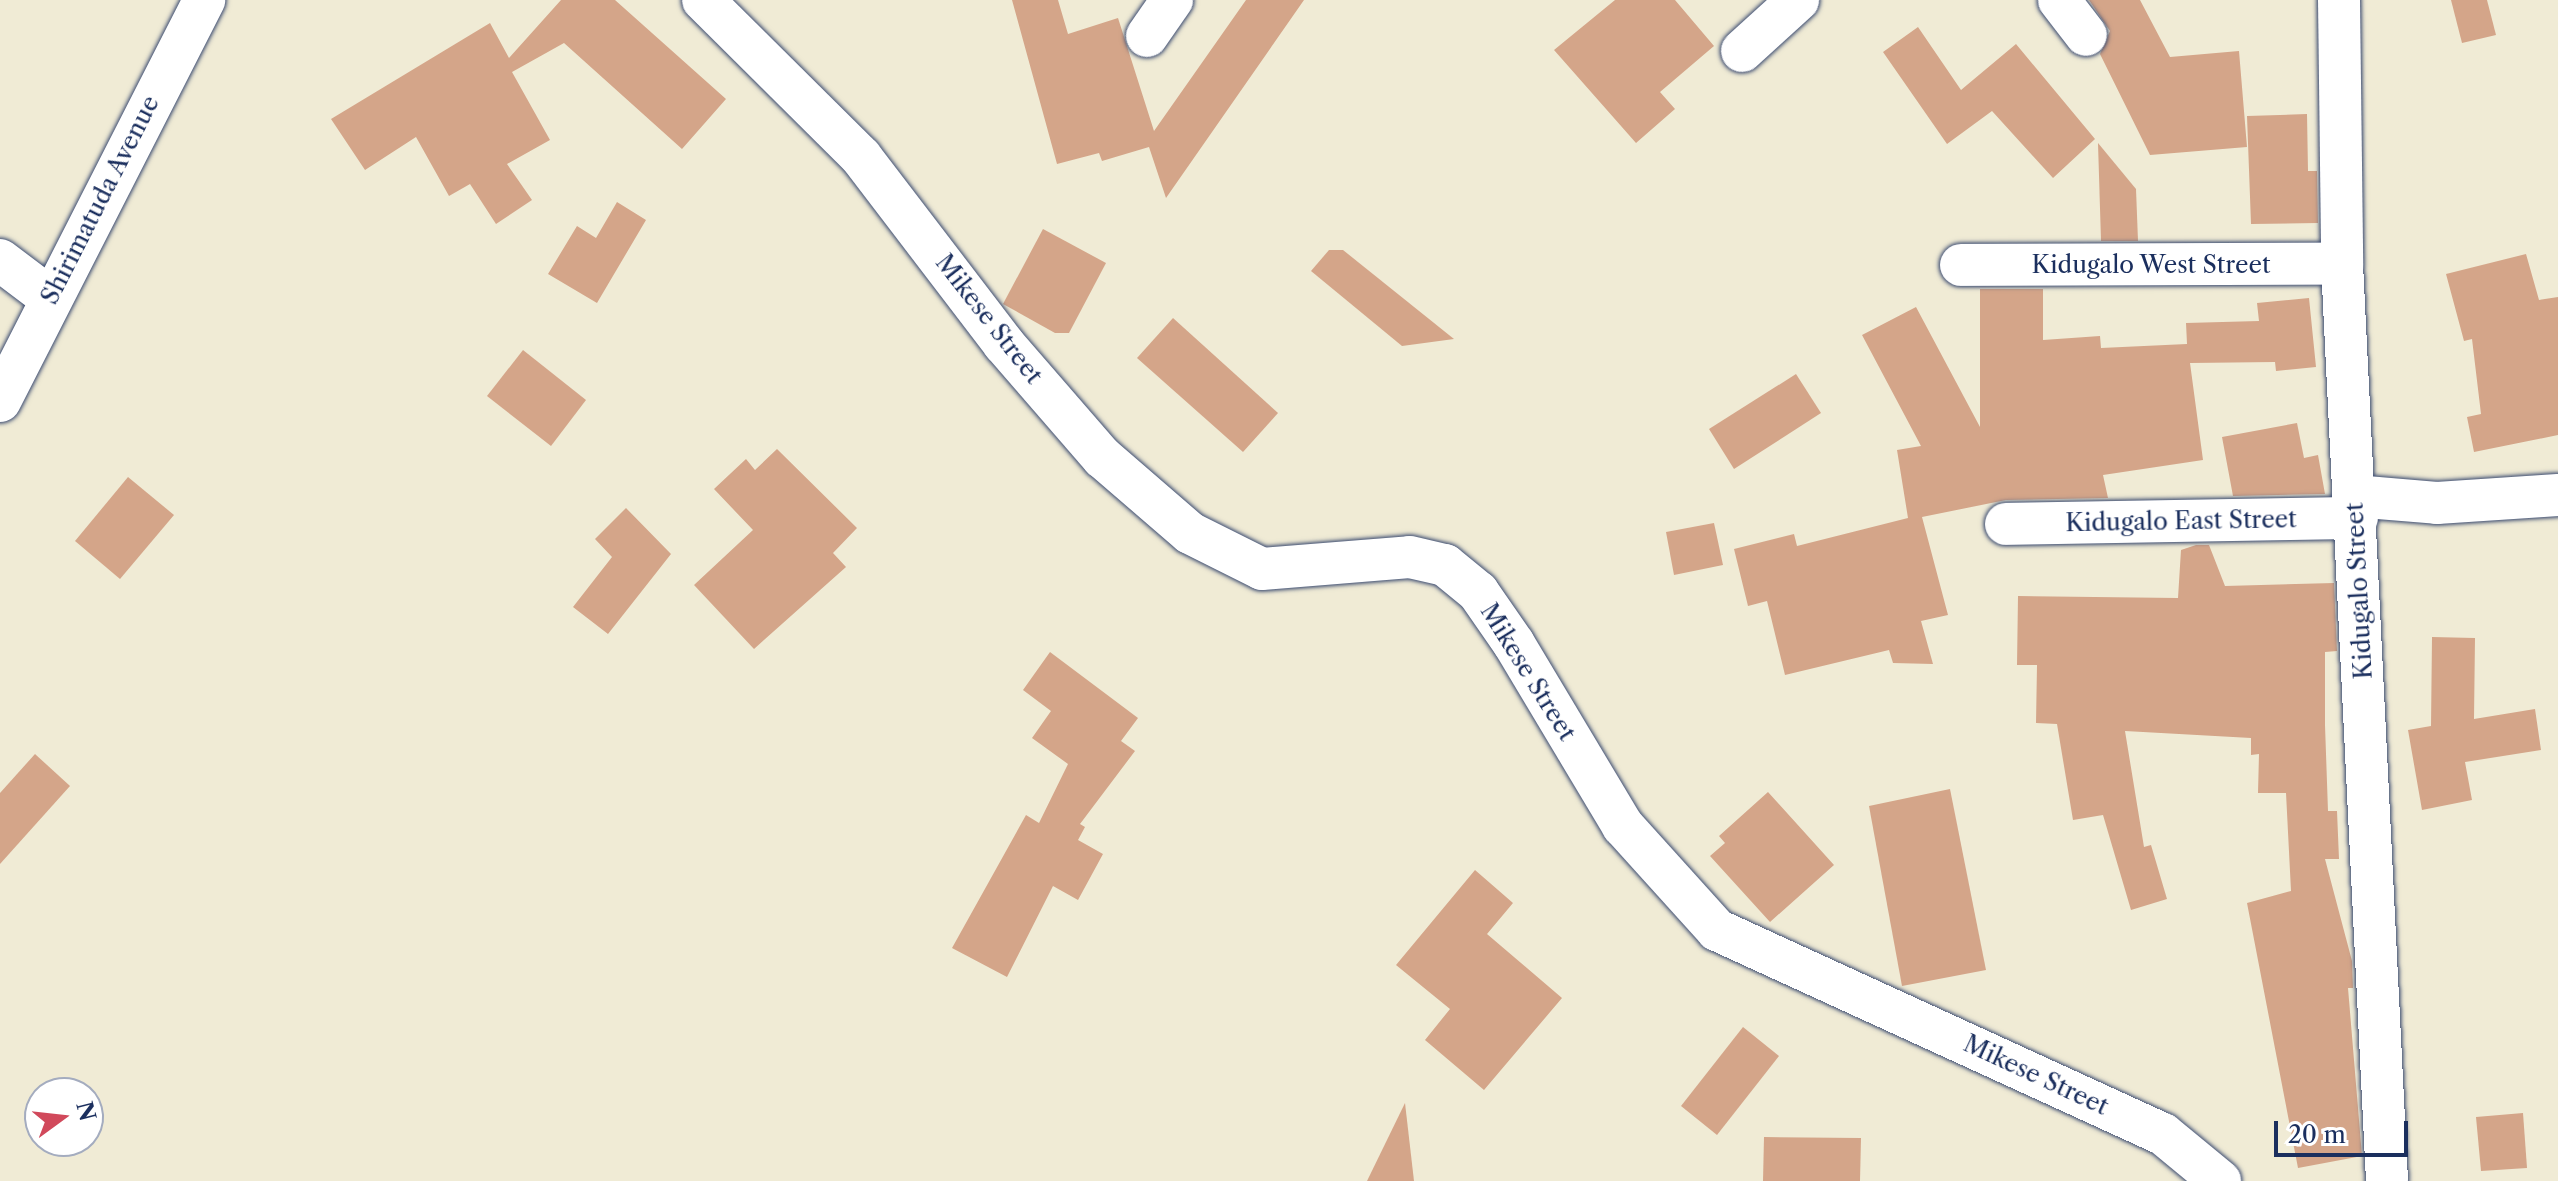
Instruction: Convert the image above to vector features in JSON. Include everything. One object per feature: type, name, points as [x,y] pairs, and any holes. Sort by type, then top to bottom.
[{"type":"street","name":"Shirimatuda Avenue","points":[[0,401],[49,297],[204,0]]},
{"type":"street","name":"Mikese Street","points":[[703,0],[861,157],[1004,344],[1102,457],[1190,533],[1262,569],[1410,557],[1445,565],[1478,592],[1514,644],[1623,826],[1717,930],[2163,1134],[2220,1181]]},
{"type":"street","points":[[1147,36],[1172,0]]},
{"type":"street","points":[[1742,51],[1798,0]]},
{"type":"street","points":[[2059,0],[2086,35]]},
{"type":"street","name":"Kidugalo Street","points":[[2339,0],[2342,264],[2387,1181]]},
{"type":"street","points":[[0,260],[49,297]]},
{"type":"street","name":"Kidugalo West Street","points":[[1961,265],[2342,264]]},
{"type":"street","name":"Kidugalo East Street","points":[[2006,524],[2558,495]]},
{"type":"building","points":[[561,0],[615,0],[726,99],[682,149],[564,43],[512,72],[550,140],[507,164],[532,200],[496,224],[470,184],[449,196],[416,137],[365,170],[331,119],[490,23],[509,58]]},
{"type":"building","points":[[1012,0],[1058,0],[1068,34],[1118,18],[1154,131],[1246,0],[1304,0],[1166,198],[1149,147],[1102,161],[1099,153],[1057,164]]},
{"type":"building","points":[[1615,0],[1675,0],[1714,46],[1660,92],[1675,109],[1636,143],[1554,50]]},
{"type":"building","points":[[2089,0],[2140,0],[2170,57],[2239,51],[2247,147],[2150,155],[2100,54],[2110,31]]},
{"type":"building","points":[[2451,0],[2487,0],[2496,35],[2462,43]]},
{"type":"building","points":[[1918,27],[1961,90],[2016,44],[2095,139],[2053,178],[1992,111],[1947,144],[1883,52]]},
{"type":"building","points":[[2307,114],[2308,171],[2317,171],[2318,223],[2251,224],[2247,116]]},
{"type":"building","points":[[2098,143],[2136,189],[2138,241],[2101,241]]},
{"type":"building","points":[[617,202],[646,220],[597,303],[548,274],[577,226],[596,238]]},
{"type":"building","points":[[1043,229],[1106,263],[1069,333],[1055,333],[1003,304]]},
{"type":"building","points":[[1329,250],[1343,250],[1454,339],[1402,346],[1311,271]]},
{"type":"building","points":[[2526,254],[2539,300],[2558,297],[2558,435],[2474,452],[2467,417],[2481,414],[2472,339],[2464,341],[2446,274]]},
{"type":"building","points":[[1980,289],[2043,289],[2043,340],[2100,336],[2101,348],[2187,344],[2186,323],[2259,321],[2257,303],[2309,298],[2316,367],[2276,371],[2275,362],[2190,363],[2203,460],[2103,475],[2108,498],[2006,500],[1922,517],[1948,615],[1921,621],[1933,664],[1893,663],[1889,650],[1785,675],[1767,601],[1748,606],[1734,549],[1794,534],[1797,546],[1908,518],[1897,450],[1921,446],[1862,335],[1916,307],[1980,427]]},
{"type":"building","points":[[1173,318],[1278,413],[1243,452],[1137,358]]},
{"type":"building","points":[[523,350],[586,400],[551,446],[487,396]]},
{"type":"building","points":[[1796,374],[1821,413],[1734,469],[1709,429]]},
{"type":"building","points":[[2297,423],[2304,458],[2318,455],[2325,494],[2233,496],[2222,437]]},
{"type":"building","points":[[777,449],[857,528],[833,553],[846,567],[754,649],[694,585],[753,530],[714,489],[746,459],[755,470]]},
{"type":"building","points":[[128,477],[174,515],[120,579],[75,541]]},
{"type":"building","points":[[626,508],[671,554],[608,634],[573,607],[612,557],[595,539]]},
{"type":"building","points":[[1714,523],[1723,565],[1674,575],[1666,532]]},
{"type":"building","points":[[2209,545],[2225,586],[2334,583],[2337,651],[2325,652],[2325,725],[2328,811],[2337,811],[2339,859],[2325,859],[2352,961],[2353,988],[2348,988],[2362,1156],[2298,1168],[2247,903],[2291,891],[2286,793],[2258,793],[2259,754],[2251,755],[2251,738],[2125,731],[2144,847],[2151,845],[2167,899],[2131,910],[2103,815],[2073,820],[2057,724],[2036,723],[2037,665],[2017,665],[2018,596],[2178,598],[2181,550]]},
{"type":"building","points":[[2432,637],[2475,638],[2474,719],[2535,709],[2541,750],[2465,762],[2472,800],[2422,810],[2408,730],[2431,726]]},
{"type":"building","points":[[1050,652],[1138,718],[1121,741],[1135,751],[1080,824],[1085,827],[1078,840],[1103,854],[1078,900],[1053,886],[1007,977],[952,948],[1026,815],[1039,823],[1068,764],[1032,738],[1051,711],[1023,690]]},
{"type":"building","points":[[35,754],[70,786],[0,864],[0,793]]},
{"type":"building","points":[[1950,789],[1986,970],[1902,986],[1869,806]]},
{"type":"building","points":[[1768,792],[1834,865],[1770,922],[1710,856],[1725,843],[1719,836]]},
{"type":"building","points":[[1475,870],[1513,903],[1487,934],[1562,998],[1484,1090],[1425,1040],[1450,1009],[1396,965]]},
{"type":"building","points":[[1743,1027],[1779,1056],[1717,1135],[1681,1106]]},
{"type":"building","points":[[1405,1103],[1414,1181],[1367,1181]]},
{"type":"building","points":[[2523,1113],[2527,1168],[2481,1171],[2476,1117]]},
{"type":"building","points":[[1764,1137],[1861,1138],[1860,1181],[1763,1181]]}]
